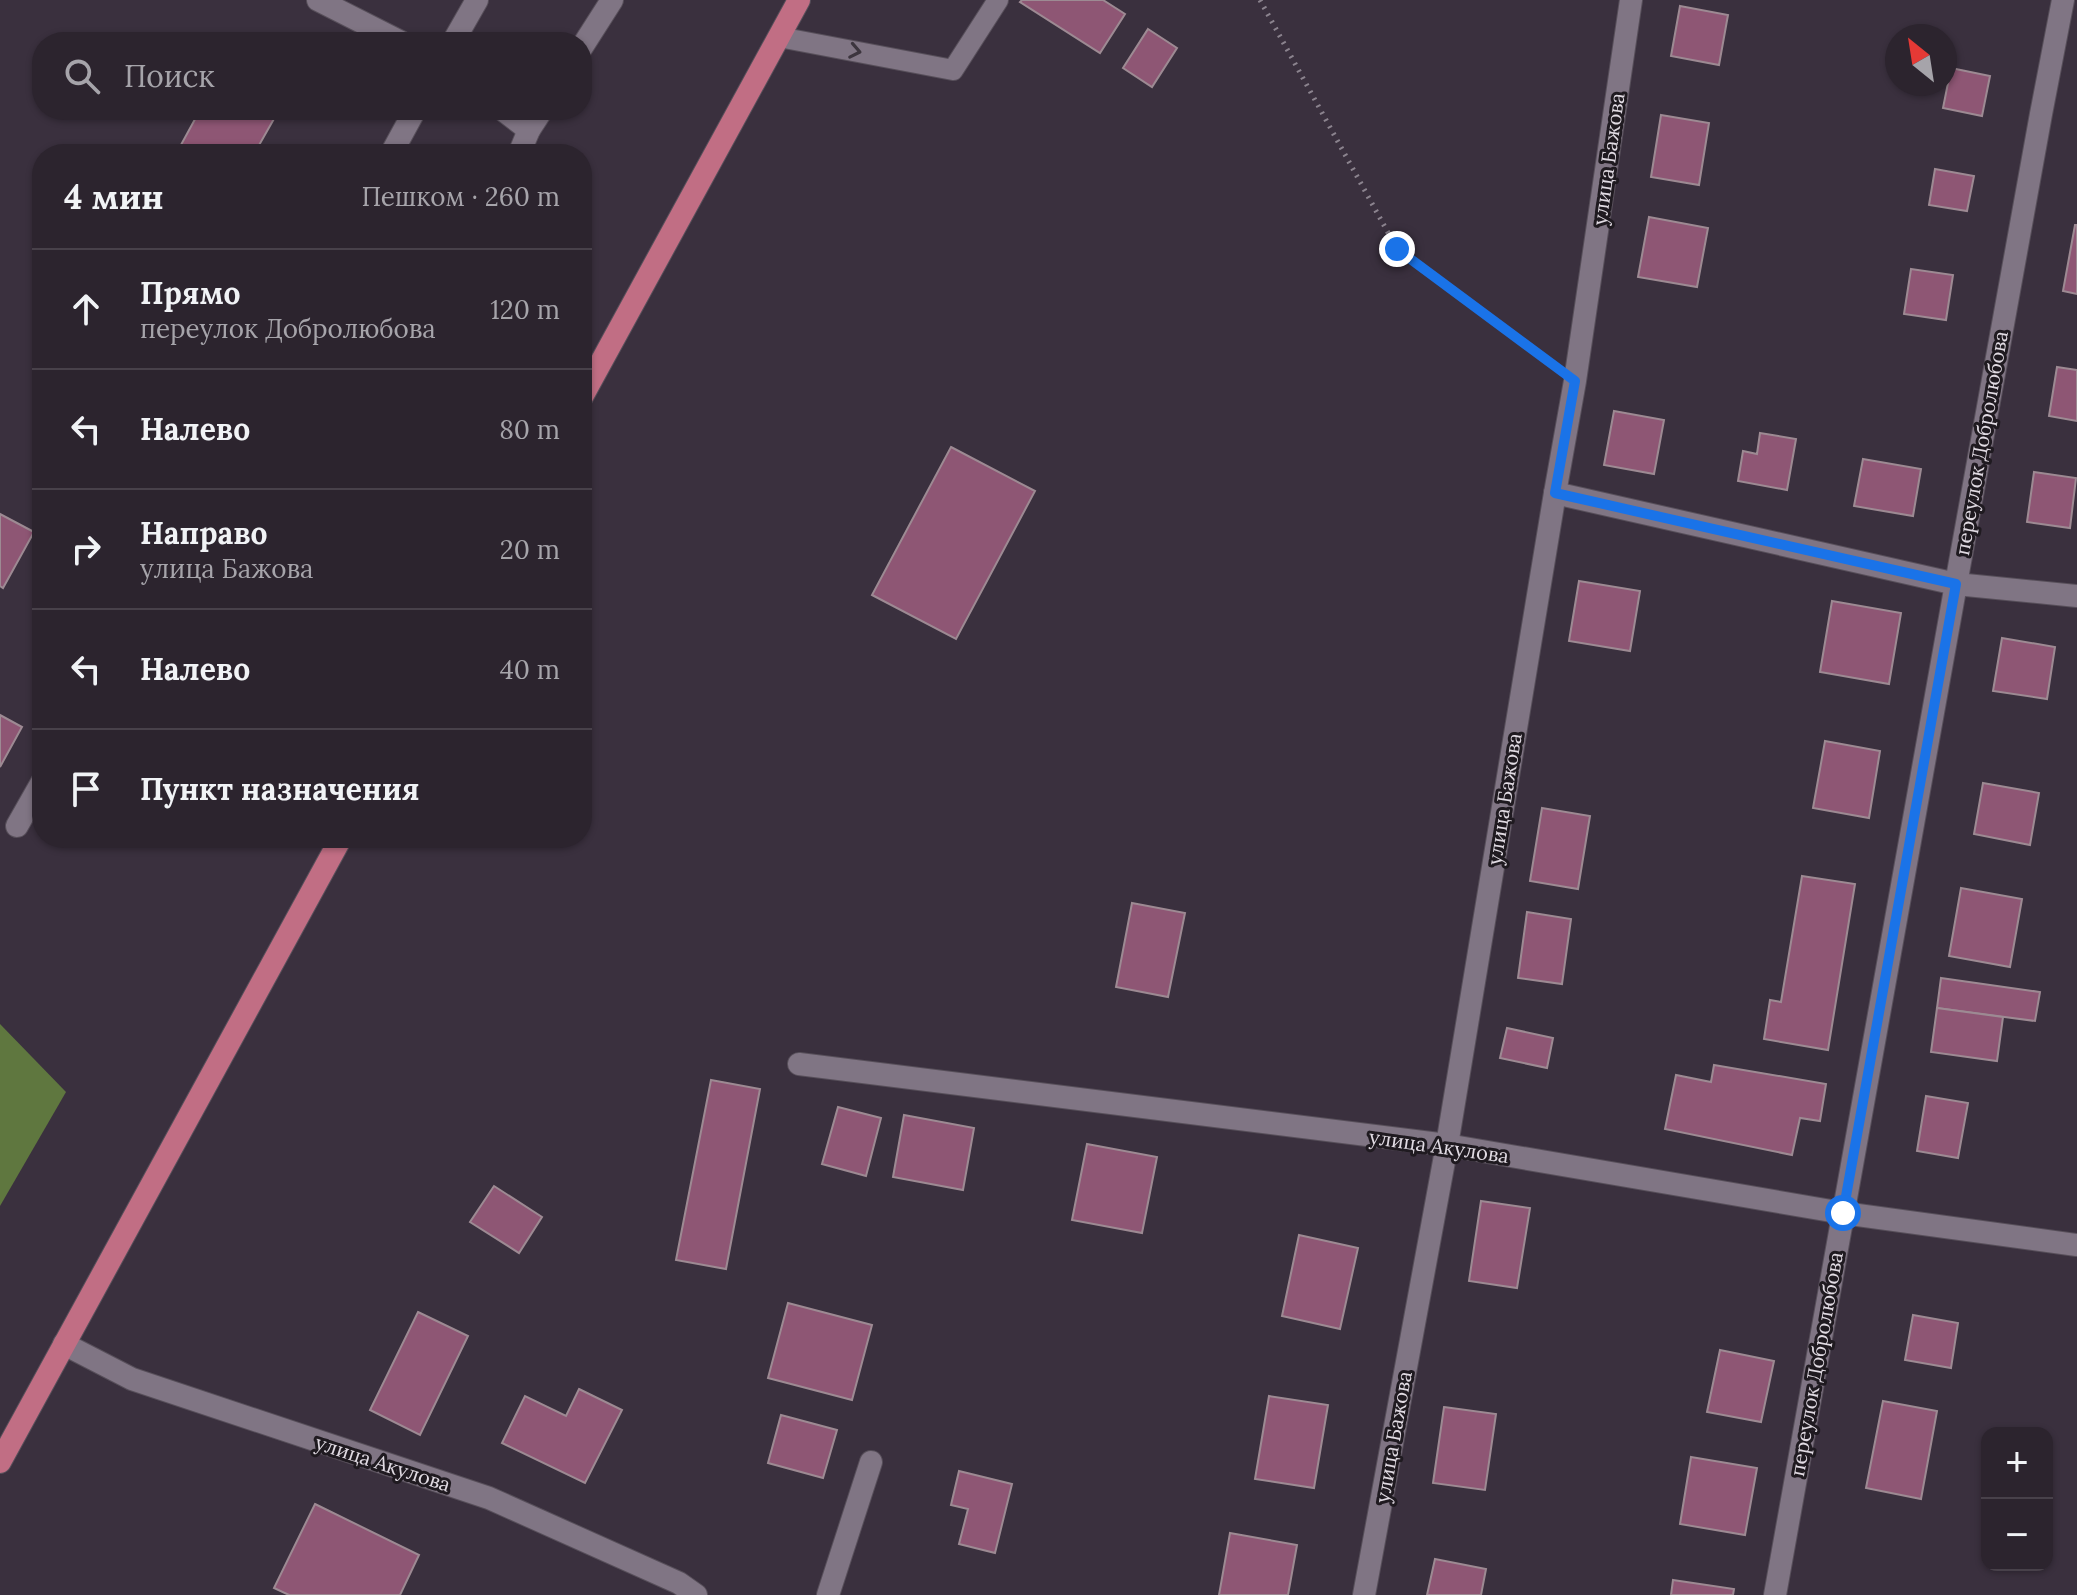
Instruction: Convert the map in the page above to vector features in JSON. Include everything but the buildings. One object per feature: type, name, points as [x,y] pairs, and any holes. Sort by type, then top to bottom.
[{"type":"main road","points":[[592,379],[799,0]]},
{"type":"main road","points":[[0,1462],[336,848]]},
{"type":"street","points":[[318,0],[381,32]]},
{"type":"street","points":[[459,32],[477,0]]},
{"type":"street","points":[[592,32],[612,0]]},
{"type":"street","name":"улица Бажова","points":[[1364,1595],[1447,1145],[1575,381],[1631,0]]},
{"type":"street","name":"переулок Добролюбова","points":[[1775,1595],[2063,0]]},
{"type":"street","points":[[396,144],[410,120]]},
{"type":"street","points":[[516,120],[529,130]]},
{"type":"street","points":[[523,144],[536,120]]},
{"type":"street","points":[[1555,493],[1956,584],[2077,596]]},
{"type":"street","points":[[17,826],[32,800]]},
{"type":"street","name":"улица Акулова","points":[[799,1064],[1447,1145],[1843,1213],[2077,1245]]},
{"type":"street","name":"улица Акулова","points":[[64,1344],[132,1379],[489,1498],[679,1583],[696,1595]]},
{"type":"street","points":[[828,1595],[871,1462]]},
{"type":"lane","points":[[779,37],[953,70],[998,0]]},
{"type":"path","points":[[1260,0],[1397,249],[1575,381]]},
{"type":"green space","points":[[0,1024],[66,1092],[0,1206]]},
{"type":"route","points":[[1397,249],[1575,381],[1555,493],[1956,584],[1843,1213]]}]
